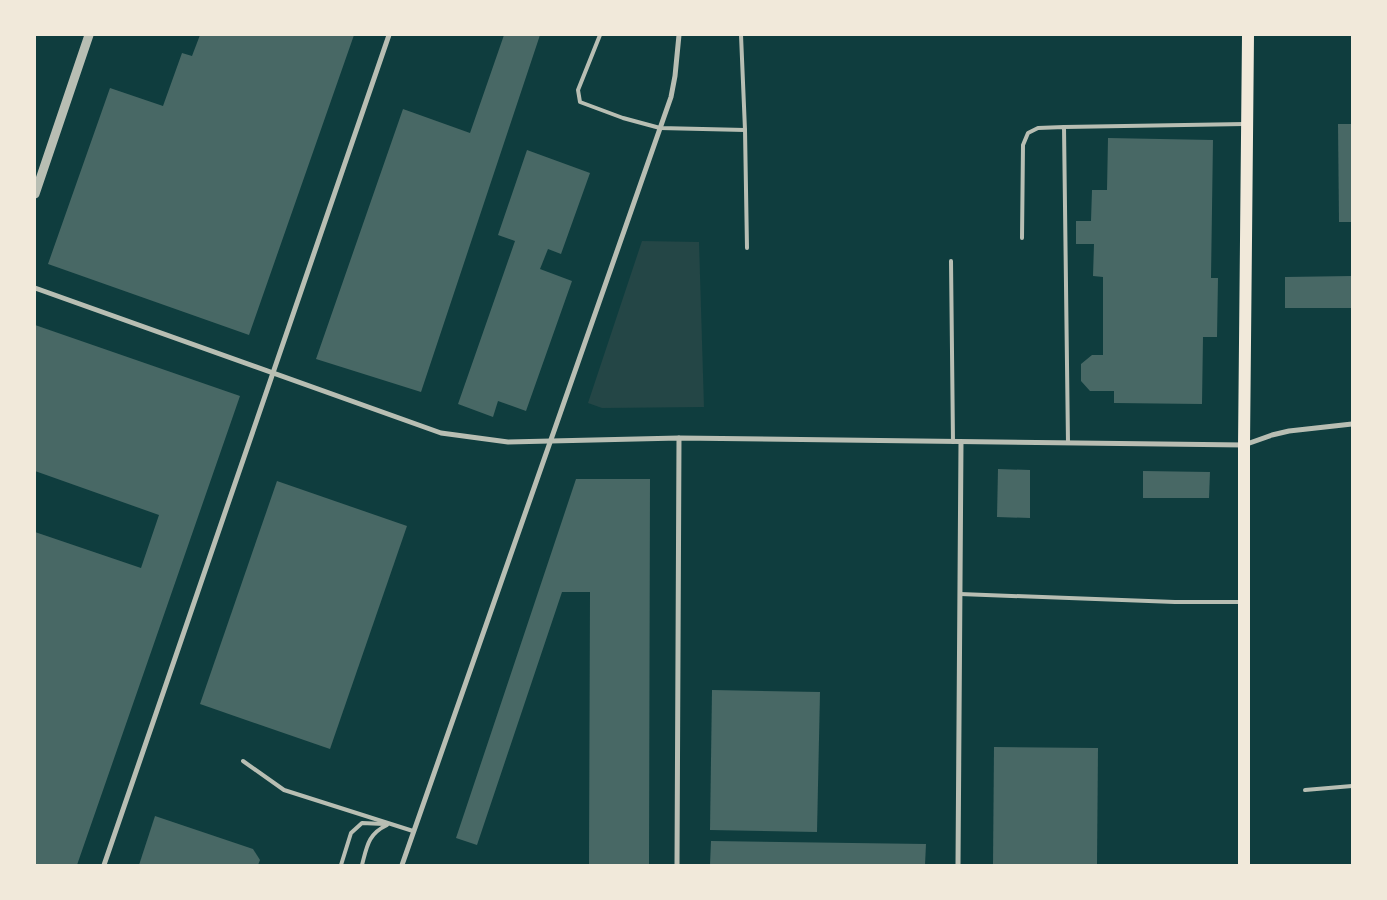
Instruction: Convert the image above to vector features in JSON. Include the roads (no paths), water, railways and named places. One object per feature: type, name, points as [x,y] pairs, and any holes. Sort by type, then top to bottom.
[{"type":"main road","points":[[1244,865],[1244,445],[1248,35]]},
{"type":"street","points":[[35,194],[89,35]]},
{"type":"street","points":[[104,865],[389,35]]},
{"type":"street","points":[[402,865],[660,128],[675,76],[679,35]]},
{"type":"street","points":[[35,288],[441,433],[508,442],[678,438],[1244,445],[1289,431],[1352,424]]},
{"type":"street","points":[[677,865],[678,438]]},
{"type":"street","points":[[958,865],[961,442]]},
{"type":"lane","points":[[600,35],[578,90],[580,102],[623,118],[660,128],[745,130]]},
{"type":"lane","points":[[741,35],[747,248]]},
{"type":"lane","points":[[1022,238],[1023,145],[1028,133],[1038,128],[1248,124]]},
{"type":"lane","points":[[1064,127],[1068,443]]},
{"type":"lane","points":[[951,261],[953,442]]},
{"type":"lane","points":[[960,594],[1175,602],[1244,602]]},
{"type":"lane","points":[[243,761],[284,790],[413,832]]},
{"type":"lane","points":[[1305,790],[1352,786]]},
{"type":"lane","points":[[341,865],[351,834],[362,823],[389,824]]},
{"type":"lane","points":[[362,865],[370,838],[377,830],[389,824]]}]
